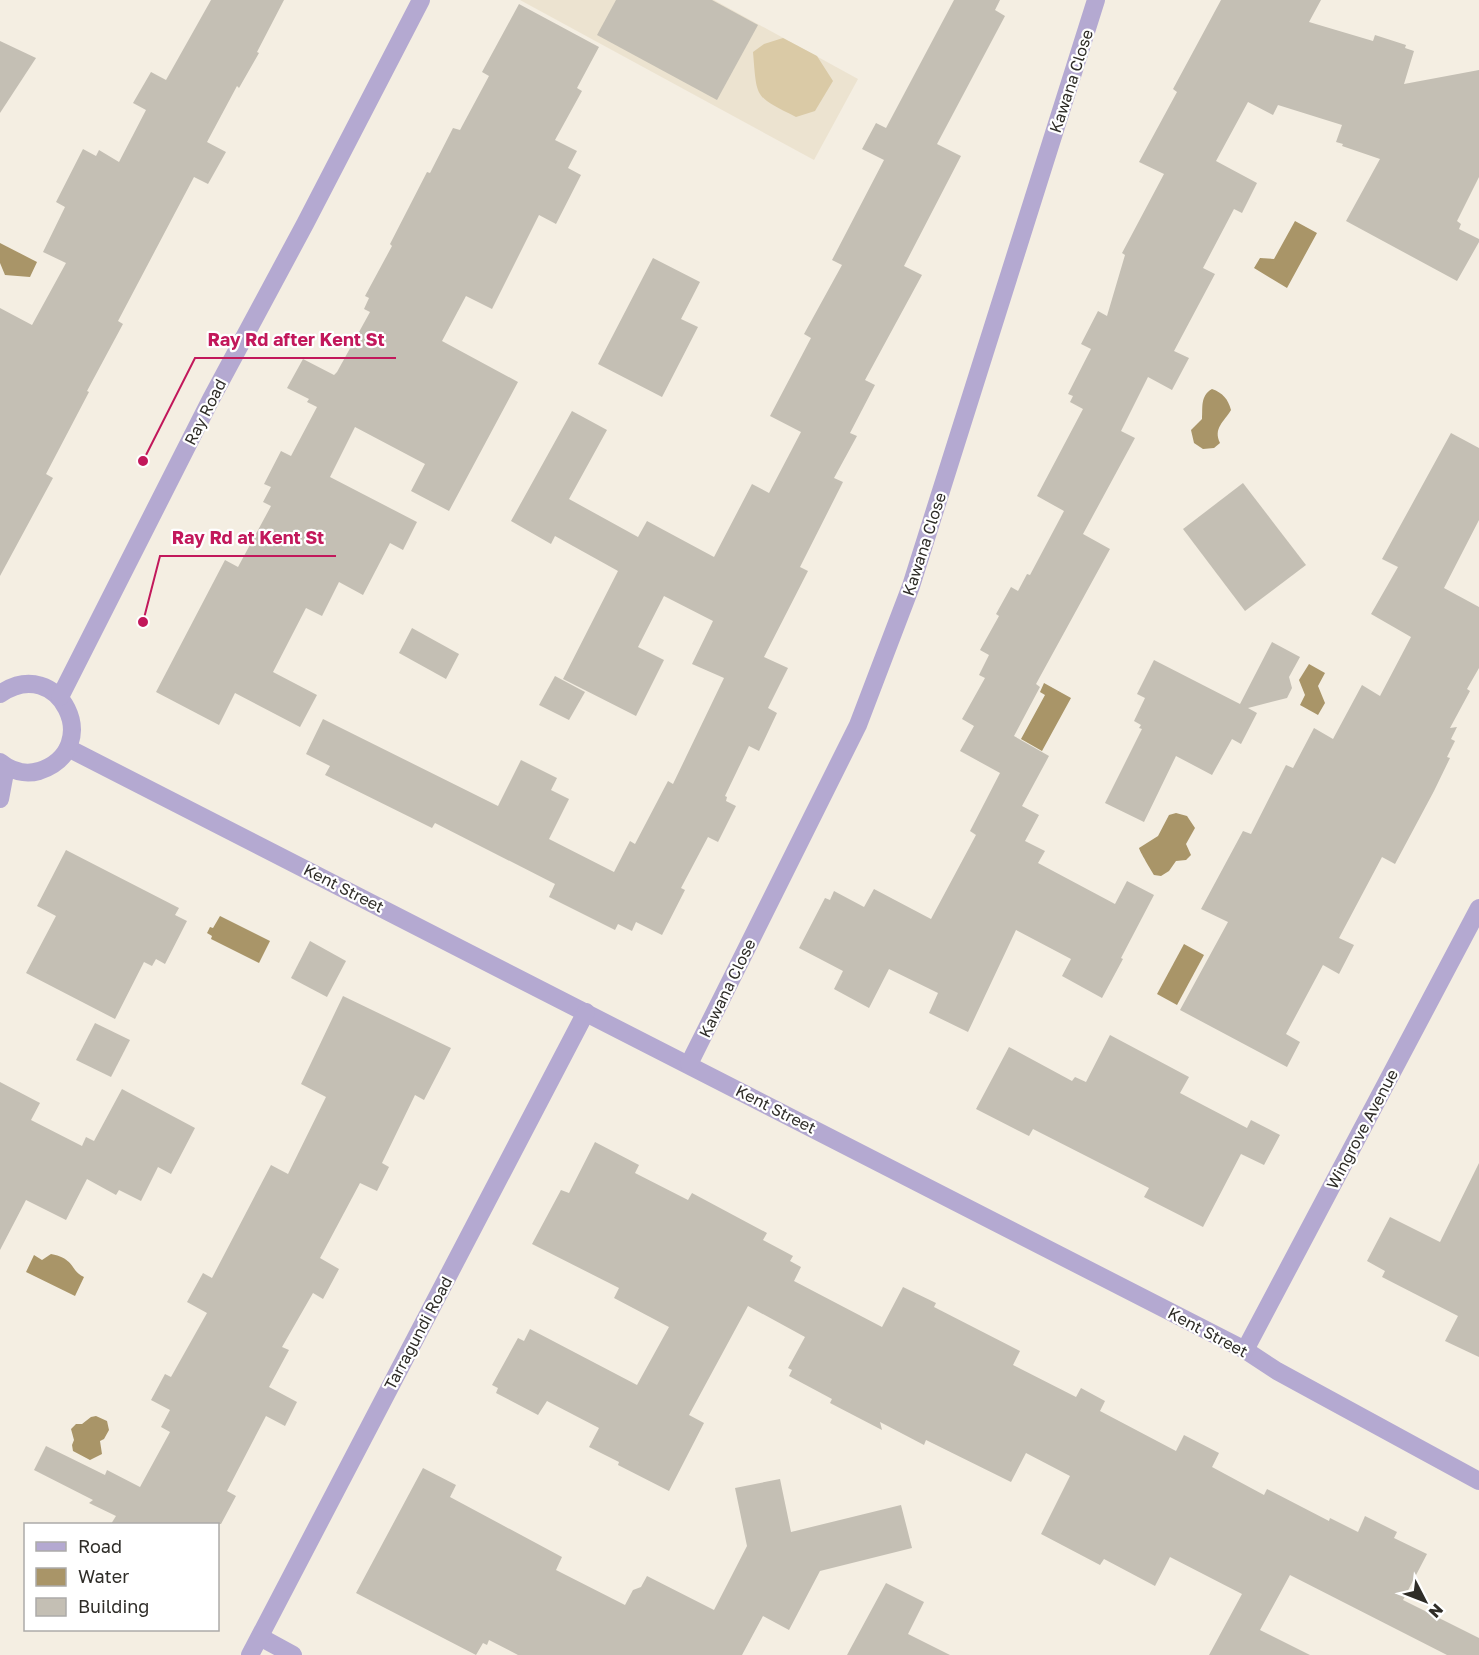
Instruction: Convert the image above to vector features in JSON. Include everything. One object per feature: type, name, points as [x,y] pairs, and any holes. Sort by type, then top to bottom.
[{"type":"street","name":"Ray Road","points":[[60,697],[211,399],[305,225],[421,0]]},
{"type":"street","name":"Kawana Close","points":[[689,1064],[858,725],[911,586],[1096,0]]},
{"type":"street","points":[[0,694],[22,684],[36,684],[60,697],[68,708],[72,721],[72,735],[68,748],[59,760],[48,768],[34,772],[19,772],[3,765],[0,799]]},
{"type":"street","name":"Kent Street","points":[[68,748],[1245,1350],[1277,1371],[1479,1481]]},
{"type":"street","name":"Wingrove Avenue","points":[[1245,1350],[1479,908]]},
{"type":"street","name":"Tarragundi Road","points":[[250,1655],[586,1012]]},
{"type":"street","points":[[260,1637],[293,1655]]},
{"type":"shaded area","points":[[520,0],[714,0],[858,79],[814,160]]},
{"type":"shaded area","points":[[783,38],[817,56],[833,81],[815,111],[796,117],[765,100],[757,88],[753,52],[764,44]]},
{"type":"water","points":[[1295,221],[1317,233],[1287,288],[1254,268],[1260,258],[1274,259]]},
{"type":"water","points":[[0,243],[37,262],[30,277],[5,275],[0,263]]},
{"type":"water","points":[[1212,389],[1224,397],[1231,410],[1219,429],[1220,443],[1214,448],[1203,449],[1194,443],[1191,430],[1202,419],[1204,398]]},
{"type":"water","points":[[1309,664],[1325,673],[1318,686],[1325,703],[1318,715],[1300,705],[1305,695],[1299,680]]},
{"type":"water","points":[[1044,683],[1071,698],[1042,751],[1021,739],[1045,695],[1040,692]]},
{"type":"water","points":[[1176,813],[1187,816],[1195,828],[1186,844],[1191,855],[1186,860],[1176,861],[1169,871],[1161,876],[1154,875],[1139,848],[1158,836],[1169,815]]},
{"type":"water","points":[[220,916],[270,941],[259,963],[211,939],[212,936],[207,933]]},
{"type":"water","points":[[1184,944],[1204,955],[1177,1005],[1157,994]]},
{"type":"water","points":[[51,1254],[65,1259],[76,1272],[84,1277],[75,1296],[26,1272],[34,1255],[42,1260]]},
{"type":"water","points":[[96,1416],[107,1421],[109,1430],[104,1439],[100,1441],[102,1454],[90,1460],[73,1451],[74,1440],[71,1429],[76,1424],[82,1424]]},
{"type":"building","points":[[211,0],[284,0],[257,52],[259,53],[239,88],[237,86],[207,142],[226,152],[208,184],[194,177],[118,321],[123,324],[46,474],[53,478],[0,576],[0,308],[32,325],[66,263],[43,252],[65,207],[56,202],[83,149],[96,156],[99,150],[119,162],[146,110],[133,103],[151,72],[166,80]]},
{"type":"building","points":[[616,0],[712,0],[758,25],[717,100],[597,35]]},
{"type":"building","points":[[954,0],[1000,0],[995,10],[1005,16],[937,144],[961,156],[904,266],[922,275],[865,380],[875,385],[850,433],[857,436],[834,478],[843,482],[800,567],[808,571],[764,657],[788,668],[768,708],[777,713],[759,751],[749,746],[725,796],[726,801],[736,806],[718,842],[708,837],[681,888],[685,890],[662,935],[636,922],[632,931],[618,924],[615,930],[549,897],[555,884],[435,823],[432,828],[325,775],[330,766],[306,754],[323,719],[498,806],[521,760],[557,778],[551,790],[569,799],[549,839],[614,872],[630,841],[635,844],[668,781],[673,784],[724,678],[692,664],[713,621],[664,596],[638,647],[664,660],[636,716],[563,679],[618,571],[555,536],[551,544],[511,521],[572,411],[607,430],[569,499],[638,537],[647,521],[714,557],[752,484],[769,493],[801,432],[770,416],[811,338],[804,334],[842,265],[832,260],[884,160],[862,149],[876,123],[886,128]]},
{"type":"building","points":[[1221,0],[1321,0],[1309,22],[1373,41],[1375,35],[1406,45],[1405,48],[1414,51],[1404,84],[1479,70],[1479,177],[1457,221],[1461,224],[1459,229],[1479,239],[1479,242],[1457,281],[1346,221],[1380,159],[1336,142],[1342,125],[1278,105],[1273,115],[1248,102],[1216,161],[1257,183],[1242,213],[1234,209],[1203,268],[1215,274],[1174,351],[1189,358],[1172,390],[1148,377],[1121,431],[1135,438],[1083,534],[1110,549],[1036,684],[1040,687],[1014,736],[1049,756],[1022,806],[1039,815],[1025,841],[1045,851],[1038,863],[1115,904],[1127,881],[1154,895],[1102,998],[1062,976],[1071,959],[1016,930],[968,1032],[929,1013],[938,993],[889,969],[869,1008],[834,989],[843,971],[799,948],[825,898],[830,900],[834,891],[864,907],[874,889],[931,919],[976,835],[970,831],[1000,773],[960,751],[974,726],[962,719],[985,678],[979,675],[989,655],[980,650],[999,616],[996,614],[1011,587],[1018,591],[1027,574],[1030,575],[1064,511],[1037,496],[1083,409],[1070,402],[1073,396],[1068,394],[1091,349],[1081,344],[1098,311],[1107,316],[1125,255],[1122,253],[1164,174],[1139,162],[1177,92],[1173,89]]},
{"type":"building","points":[[519,4],[599,47],[577,88],[582,91],[555,140],[577,151],[568,168],[581,175],[556,224],[539,215],[492,309],[466,296],[442,341],[518,382],[449,511],[411,491],[425,464],[355,427],[330,477],[417,522],[403,550],[390,543],[363,595],[339,582],[322,616],[306,608],[273,672],[317,695],[300,727],[235,693],[219,725],[156,692],[225,560],[238,567],[271,506],[263,502],[271,487],[264,484],[281,451],[291,456],[317,407],[307,402],[309,399],[287,388],[303,359],[334,375],[337,372],[370,312],[364,309],[369,298],[365,296],[392,246],[390,244],[427,172],[430,173],[453,128],[460,130],[489,76],[482,72]]},
{"type":"building","points":[[0,41],[36,58],[0,113]]},
{"type":"building","points":[[653,258],[700,282],[681,319],[698,327],[662,397],[598,364]]},
{"type":"building","points":[[1451,433],[1479,448],[1479,520],[1444,588],[1479,607],[1479,668],[1467,689],[1470,691],[1450,728],[1457,727],[1451,739],[1455,741],[1447,757],[1450,758],[1434,791],[1395,864],[1382,857],[1339,938],[1354,945],[1339,974],[1323,965],[1286,1034],[1300,1042],[1287,1067],[1180,1010],[1228,922],[1201,909],[1243,831],[1251,834],[1286,765],[1293,768],[1314,728],[1333,739],[1362,685],[1380,696],[1411,637],[1371,614],[1398,567],[1382,559]]},
{"type":"building","points":[[1243,483],[1306,565],[1245,611],[1183,529]]},
{"type":"building","points":[[412,628],[459,654],[446,679],[399,653]]},
{"type":"building","points":[[1272,642],[1300,657],[1289,677],[1292,688],[1287,698],[1248,708],[1257,713],[1241,744],[1232,739],[1212,775],[1176,756],[1144,822],[1105,803],[1142,729],[1139,728],[1141,725],[1134,721],[1145,698],[1137,694],[1154,660],[1240,704]]},
{"type":"building","points":[[555,676],[585,692],[569,720],[539,705]]},
{"type":"building","points":[[66,850],[179,908],[175,915],[187,921],[165,964],[156,959],[152,966],[144,962],[115,1019],[26,973],[56,916],[37,906]]},
{"type":"building","points":[[310,941],[346,961],[327,997],[291,978]]},
{"type":"building","points":[[343,996],[451,1048],[424,1100],[415,1095],[382,1163],[389,1167],[377,1191],[360,1183],[320,1258],[339,1269],[323,1299],[313,1293],[282,1347],[289,1350],[269,1387],[297,1402],[285,1426],[266,1416],[227,1491],[236,1496],[221,1524],[112,1523],[116,1516],[89,1503],[93,1500],[34,1470],[46,1446],[105,1475],[107,1470],[140,1487],[170,1432],[161,1427],[170,1410],[151,1400],[165,1374],[171,1377],[207,1313],[187,1302],[203,1273],[212,1278],[271,1165],[288,1174],[326,1097],[301,1084]]},
{"type":"building","points":[[95,1023],[130,1040],[111,1077],[76,1060]]},
{"type":"building","points":[[1110,1035],[1189,1077],[1180,1093],[1247,1128],[1251,1120],[1280,1135],[1264,1165],[1241,1154],[1203,1227],[1144,1197],[1149,1188],[1033,1129],[1029,1136],[976,1109],[1009,1047],[1072,1081],[1075,1077],[1086,1082]]},
{"type":"building","points":[[0,1082],[40,1103],[31,1120],[82,1146],[86,1137],[94,1141],[122,1089],[195,1128],[171,1174],[158,1167],[141,1201],[119,1190],[116,1195],[87,1179],[66,1220],[26,1200],[0,1250]]},
{"type":"building","points":[[595,1142],[639,1165],[635,1173],[688,1200],[692,1193],[767,1233],[763,1240],[793,1256],[790,1261],[801,1267],[794,1281],[882,1327],[903,1287],[936,1303],[934,1307],[1020,1351],[1013,1365],[1076,1397],[1081,1388],[1105,1401],[1100,1411],[1176,1451],[1184,1435],[1219,1453],[1212,1467],[1264,1495],[1267,1489],[1329,1521],[1330,1518],[1358,1532],[1365,1516],[1397,1532],[1394,1538],[1427,1554],[1403,1600],[1479,1638],[1479,1655],[1447,1655],[1290,1575],[1260,1630],[1310,1655],[1209,1655],[1242,1594],[1170,1557],[1155,1586],[1104,1559],[1100,1565],[1041,1534],[1070,1476],[1026,1453],[1011,1482],[926,1440],[924,1445],[880,1422],[882,1430],[830,1403],[832,1399],[789,1376],[792,1370],[788,1368],[805,1337],[748,1306],[689,1415],[704,1423],[669,1491],[618,1465],[619,1462],[589,1447],[599,1428],[547,1401],[538,1415],[496,1393],[498,1388],[492,1385],[518,1338],[524,1341],[530,1329],[637,1385],[669,1327],[614,1298],[619,1288],[532,1244],[561,1190],[569,1193]]},
{"type":"building","points":[[1479,1163],[1479,1357],[1445,1341],[1458,1316],[1382,1277],[1385,1271],[1367,1261],[1390,1217],[1440,1242]]},
{"type":"building","points":[[423,1468],[456,1485],[450,1497],[562,1557],[556,1570],[625,1605],[633,1590],[641,1587],[647,1576],[714,1610],[747,1546],[735,1488],[780,1479],[791,1532],[901,1505],[912,1548],[820,1571],[789,1630],[763,1616],[742,1655],[518,1655],[489,1640],[487,1645],[483,1643],[476,1655],[356,1593]]},
{"type":"building","points":[[886,1583],[924,1602],[908,1634],[950,1655],[847,1655]]},
{"type":"place","name":"Ray Rd after Kent St","points":[[143,461]]},
{"type":"place","name":"Ray Rd at Kent St","points":[[143,622]]}]
